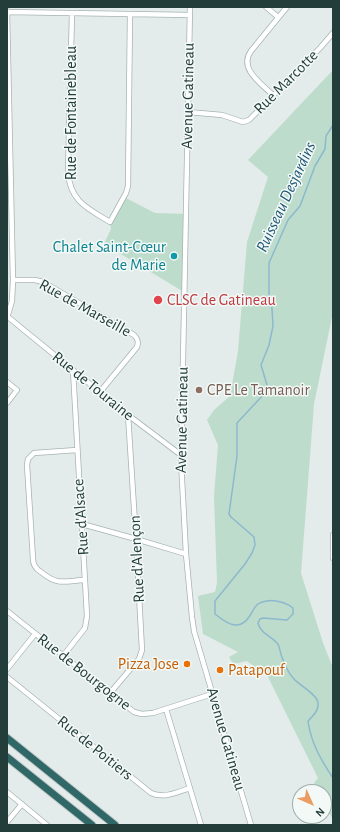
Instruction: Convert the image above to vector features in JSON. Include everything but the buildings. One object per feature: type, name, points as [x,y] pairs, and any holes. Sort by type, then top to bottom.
[{"type":"highway","points":[[7,738],[115,824]]},
{"type":"highway","points":[[7,757],[92,825]]},
{"type":"street","name":"Avenue Gatineau","points":[[190,7],[181,454],[181,482],[186,554],[193,624],[251,825]]},
{"type":"street","points":[[266,7],[278,17]]},
{"type":"street","points":[[274,96],[249,71],[246,64],[248,55],[287,7]]},
{"type":"street","points":[[7,317],[12,301],[13,280],[10,253],[7,12],[190,15]]},
{"type":"street","name":"Rue de Fontainebleau","points":[[72,13],[68,172],[69,184],[73,193],[83,205],[110,222],[125,196],[128,186],[130,14]]},
{"type":"street","name":"Rue Marcotte","points":[[188,112],[222,115],[243,122],[252,117],[274,96],[333,33]]},
{"type":"street","name":"Rue de Marseille","points":[[13,280],[35,280],[43,282],[136,337],[138,342],[137,347],[100,392]]},
{"type":"street","name":"Rue de Touraine","points":[[7,317],[100,392],[181,454]]},
{"type":"street","name":"Rue d'Alsace","points":[[63,656],[82,631],[87,621],[73,370]]},
{"type":"street","points":[[7,382],[17,390],[7,402]]},
{"type":"street","name":"Rue d'Alençon","points":[[110,694],[139,659],[142,650],[128,414]]},
{"type":"street","points":[[77,450],[34,453],[28,459],[26,465],[34,566],[50,580],[55,582],[85,580]]},
{"type":"street","points":[[82,524],[186,554]]},
{"type":"street","points":[[333,535],[333,558]]},
{"type":"street","name":"Rue de Bourgogne","points":[[7,611],[129,710],[138,714],[147,714],[166,709],[212,694]]},
{"type":"street","points":[[7,669],[35,634]]},
{"type":"street","name":"Rue de Poitiers","points":[[7,677],[151,793],[158,796],[164,796],[190,788]]},
{"type":"street","points":[[166,709],[201,825]]},
{"type":"street","points":[[7,792],[47,825]]},
{"type":"street","points":[[7,822],[22,804]]},
{"type":"green space","points":[[333,70],[333,312],[314,404],[301,573],[323,643],[333,668],[333,820],[332,784],[315,784],[318,778],[268,677],[247,661],[233,664],[229,657],[238,652],[203,634],[198,596],[215,592],[217,583],[214,496],[218,445],[207,420],[214,410],[230,396],[238,351],[247,242],[268,177],[248,160]]},
{"type":"green space","points":[[124,197],[155,213],[186,214],[184,292],[104,244],[111,229],[110,222]]},
{"type":"waterway","name":"Ruisseau Desjardins","points":[[333,125],[326,136],[325,149],[315,166],[300,206],[288,220],[269,263],[269,294],[273,326],[269,345],[261,365],[267,385],[264,394],[237,423],[237,456],[229,514],[254,537],[255,545],[245,564],[215,601],[215,614],[228,623],[237,625],[245,622],[254,608],[262,602],[279,601],[293,608],[293,614],[287,620],[263,618],[260,619],[258,623],[261,630],[278,644],[284,663],[292,677],[312,693],[317,700],[317,710],[308,721],[309,729],[317,751],[333,778]]},
{"type":"place","name":"Chalet Saint-Cœur de Marie","points":[[174,256]]},
{"type":"place","name":"CLSC de Gatineau","points":[[158,300]]},
{"type":"place","name":"CPE Le Tamanoir","points":[[199,390]]},
{"type":"place","name":"Pizza Jose","points":[[187,664]]},
{"type":"place","name":"Patapouf","points":[[220,670]]}]
